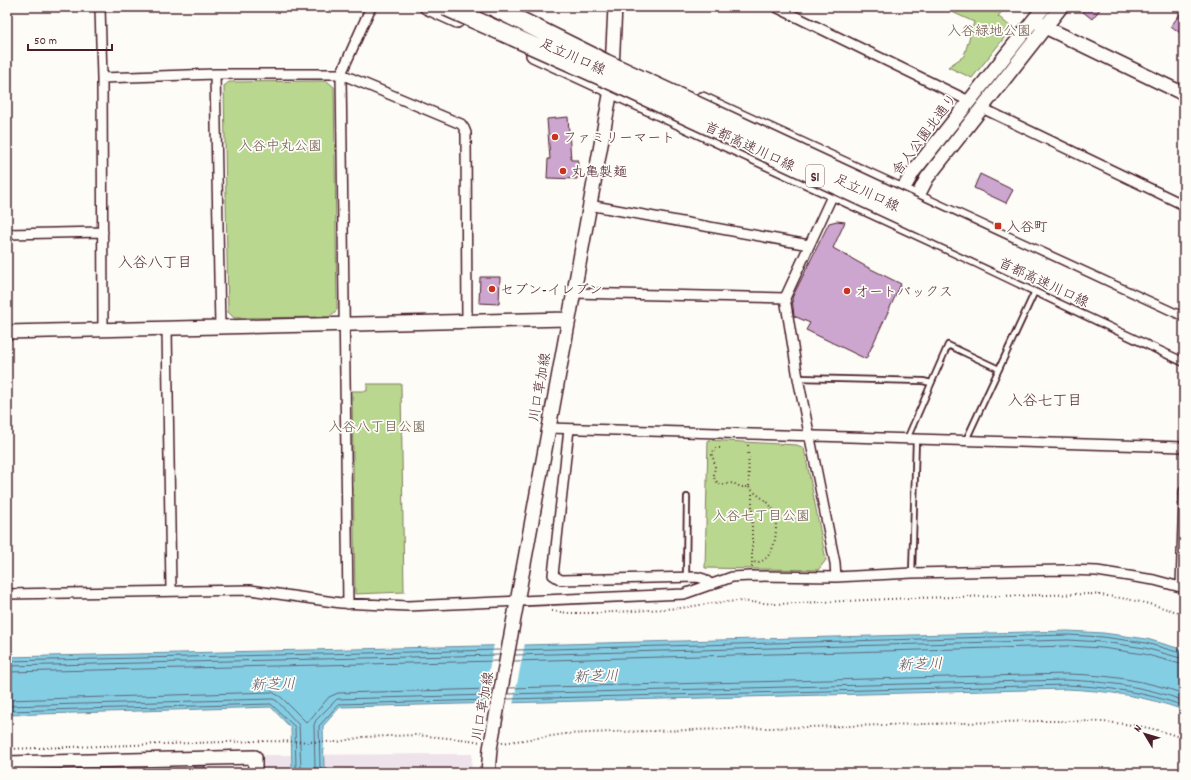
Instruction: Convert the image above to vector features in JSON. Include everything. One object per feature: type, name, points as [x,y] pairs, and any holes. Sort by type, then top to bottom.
[{"type":"highway","name":"首都高速川口線","points":[[446,7],[614,82],[1184,347]]},
{"type":"highway","name":"首都高速川口線","points":[[494,7],[606,63],[1184,332]]},
{"type":"main road","name":"足立川口線","points":[[426,7],[611,90],[1036,288],[1184,359]]},
{"type":"main road","name":"足立川口線","points":[[509,7],[612,57],[1184,320]]},
{"type":"main road","name":"川口草加線","points":[[488,773],[492,738],[611,90],[615,7]]},
{"type":"main road","name":"舎人公園北通り","points":[[1044,7],[913,172],[894,207],[896,223],[909,214],[926,178],[1061,7]]},
{"type":"main road","points":[[1034,19],[1045,27],[1184,94]]},
{"type":"main road","points":[[7,332],[568,319]]},
{"type":"main road","points":[[8,766],[255,757],[255,773]]},
{"type":"street","points":[[100,7],[102,78],[103,330]]},
{"type":"street","points":[[348,604],[341,74],[371,7]]},
{"type":"street","points":[[776,7],[795,11],[969,101]]},
{"type":"street","points":[[102,78],[215,74],[341,74],[460,124],[466,133],[467,321]]},
{"type":"street","points":[[215,74],[220,327]]},
{"type":"street","points":[[982,108],[1184,205]]},
{"type":"street","points":[[833,194],[785,298],[798,378],[835,563],[836,577]]},
{"type":"street","points":[[589,205],[809,245]]},
{"type":"street","points":[[7,234],[103,232]]},
{"type":"street","points":[[573,293],[785,298]]},
{"type":"street","points":[[167,328],[171,590]]},
{"type":"street","points":[[548,428],[1184,447]]},
{"type":"street","points":[[569,428],[552,575],[561,580],[686,577],[704,579],[712,585]]},
{"type":"street","points":[[7,594],[171,590],[250,590],[348,604],[408,606],[684,594],[732,577],[836,577],[1065,570],[1097,571],[1154,580],[1182,587],[1184,491]]},
{"type":"lane","points":[[966,440],[1036,288]]},
{"type":"lane","points":[[912,574],[912,439],[931,383],[948,345],[999,369]]},
{"type":"lane","points":[[798,378],[923,381],[931,383]]},
{"type":"lane","points":[[686,577],[687,497]]},
{"type":"path","points":[[747,434],[749,487],[752,492],[768,503],[775,516],[776,537],[772,550],[768,556],[756,562],[752,562],[752,492]]},
{"type":"path","points":[[720,448],[715,448],[712,455],[715,465],[713,474],[716,480],[721,484],[733,483],[741,487],[749,487]]},
{"type":"path","points":[[548,610],[598,613],[680,608],[737,601],[776,604],[927,597],[1090,594],[1117,596],[1184,614]]},
{"type":"path","points":[[7,749],[257,740],[337,742],[363,737],[416,735],[470,740],[613,732],[1041,720],[1120,723],[1154,730],[1184,739]]},
{"type":"shaded area","points":[[472,754],[471,773],[262,773],[262,755]]},
{"type":"green space","name":"入谷緑地公園","points":[[941,7],[1006,7],[998,16],[1012,28],[972,78],[948,67],[964,56],[974,22]]},
{"type":"green space","name":"入谷中丸公園","points":[[327,81],[334,87],[337,310],[329,317],[234,318],[228,312],[224,86],[229,82]]},
{"type":"green space","name":"入谷八丁目公園","points":[[367,384],[401,384],[404,592],[355,594],[352,391],[367,391]]},
{"type":"green space","name":"入谷七丁目公園","points":[[708,440],[797,445],[804,448],[826,560],[818,570],[705,568]]},
{"type":"water","name":"新芝川","points":[[1068,631],[1103,633],[1147,639],[1184,650],[1184,710],[1155,701],[1126,695],[1067,689],[340,707],[323,726],[324,767],[330,771],[367,769],[367,773],[269,773],[269,771],[288,772],[292,768],[291,728],[271,707],[7,715],[7,657]]},
{"type":"pier","points":[[525,643],[513,705],[482,706],[494,644]]},
{"type":"building","points":[[1077,7],[1102,7],[1092,19]]},
{"type":"building","points":[[1184,9],[1184,36],[1171,26]]},
{"type":"building","points":[[568,117],[571,160],[578,160],[577,179],[547,178],[548,159],[550,159],[547,119]]},
{"type":"building","points":[[980,174],[1013,190],[1006,203],[974,188]]},
{"type":"building","name":"オートバックス","points":[[837,221],[845,222],[833,248],[901,284],[866,359],[806,330],[810,323],[794,316],[792,298],[829,223]]},
{"type":"building","points":[[480,277],[500,277],[499,304],[479,303]]},
{"type":"building","points":[[194,766],[205,766],[205,773],[194,773]]},
{"type":"place","name":"ファミリーマート","points":[[555,137]]},
{"type":"place","name":"丸亀製麺","points":[[563,171]]},
{"type":"place","name":"入谷町","points":[[998,226]]},
{"type":"place","name":"セブン-イレブン","points":[[492,289]]},
{"type":"place","name":"オートバックス","points":[[847,291]]},
{"type":"district","name":"入谷八丁目","points":[[155,262]]},
{"type":"district","name":"入谷七丁目","points":[[1045,400]]}]
